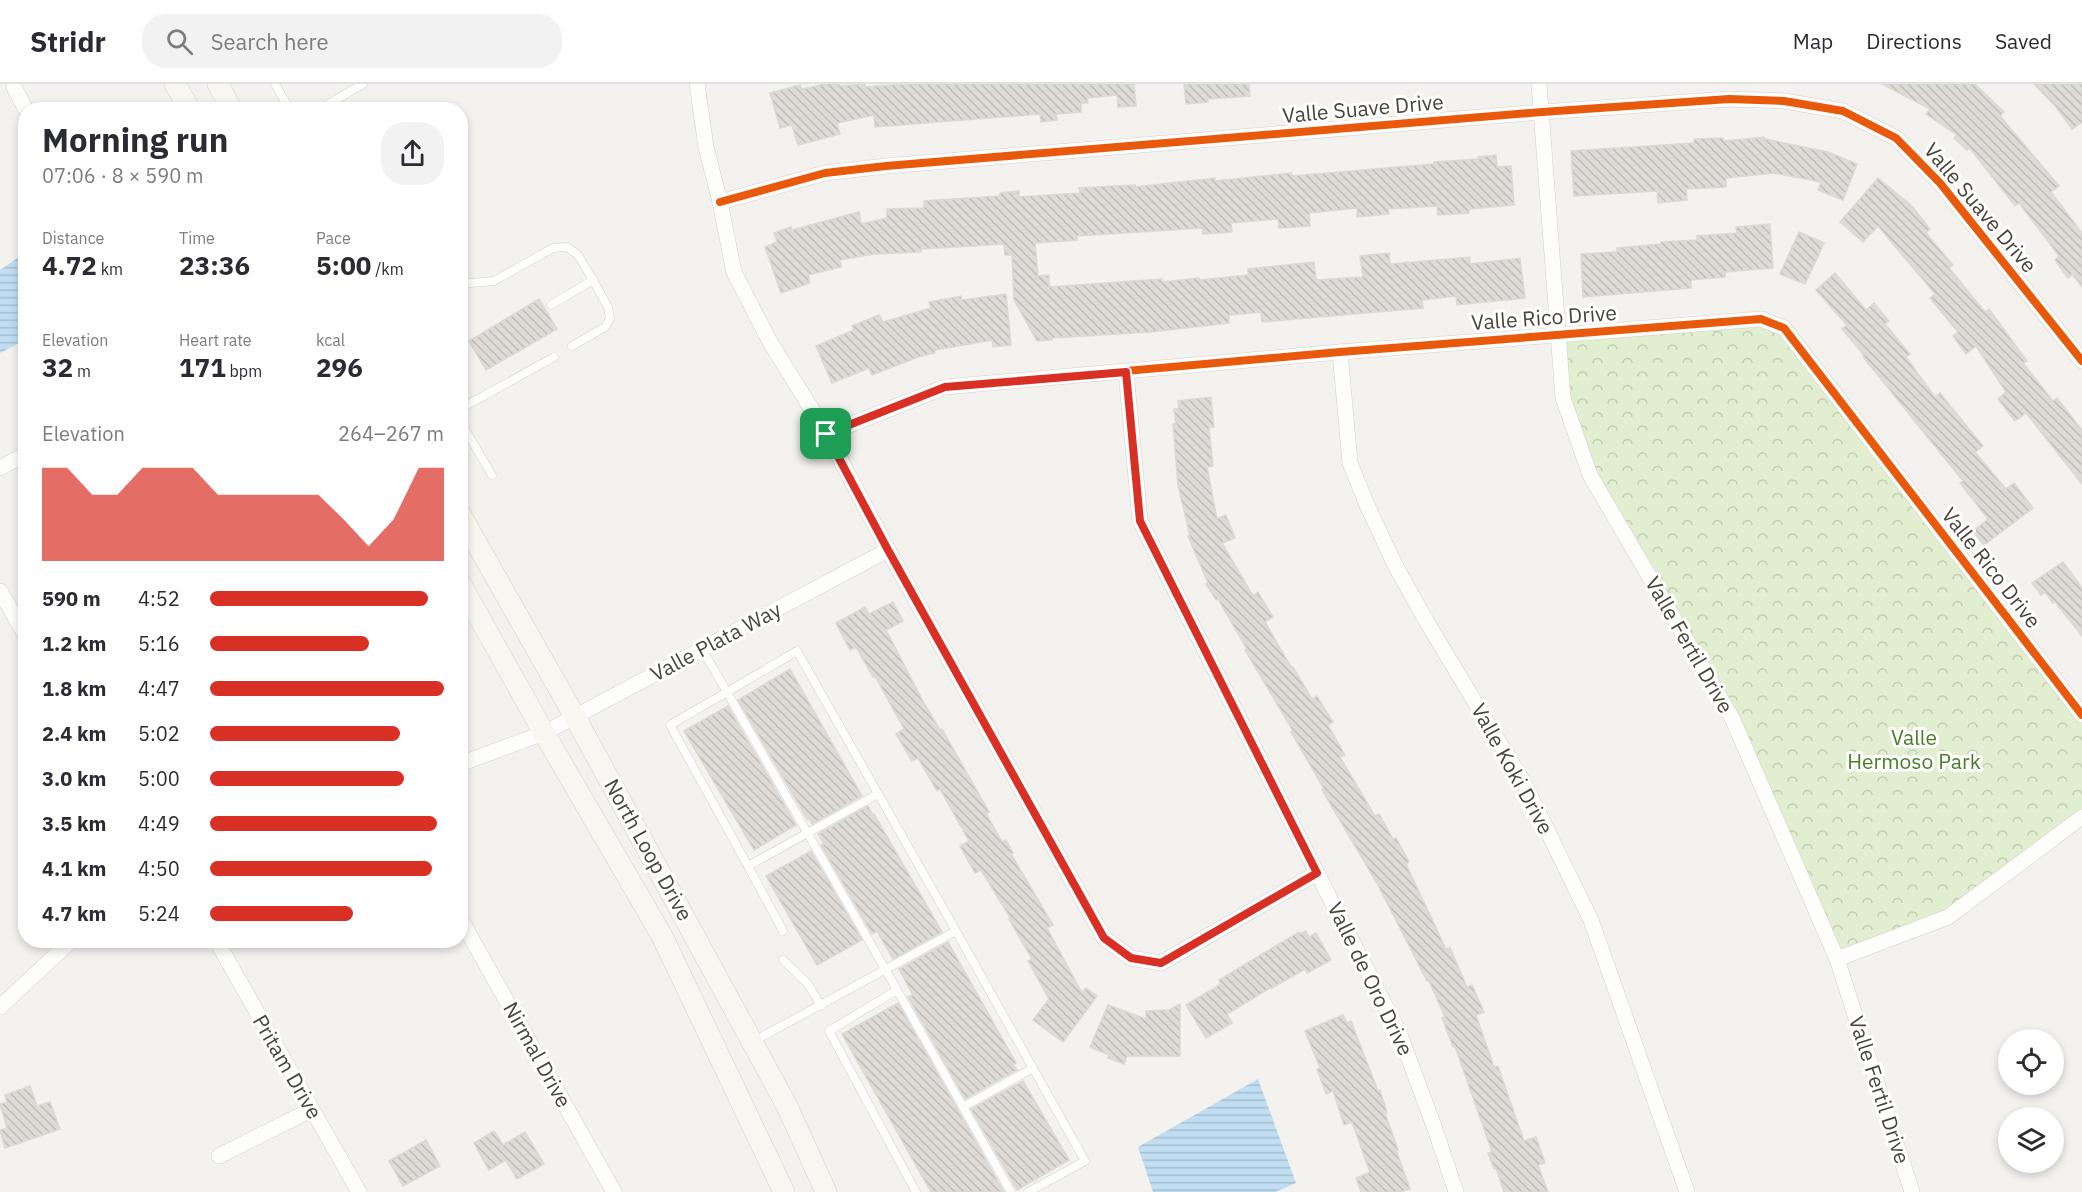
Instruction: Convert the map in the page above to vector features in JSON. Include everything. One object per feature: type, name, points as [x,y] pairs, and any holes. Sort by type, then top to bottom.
[{"type":"main road","points":[[175,84],[185,102]]},
{"type":"main road","points":[[218,84],[228,102]]},
{"type":"main road","name":"North Loop Drive","points":[[468,528],[575,717],[753,1042],[787,1106],[826,1192]]},
{"type":"main road","name":"North Loop Drive","points":[[468,598],[662,936],[784,1192]]},
{"type":"street","points":[[697,84],[706,147],[734,272],[770,342],[826,434],[1104,938],[1131,958],[1161,963],[1317,873]]},
{"type":"street","name":"Valle Fertil Drive","points":[[1539,84],[1563,398],[1590,475],[1732,718],[1837,959],[1912,1192]]},
{"type":"street","points":[[14,87],[22,102]]},
{"type":"street","name":"Valle Suave Drive","points":[[720,202],[825,173],[876,168],[1542,112],[1729,99],[1784,100],[1843,111],[1896,138],[1940,183],[2082,361]]},
{"type":"street","name":"Valle Rico Drive","points":[[826,434],[945,387],[1340,352],[1761,319],[1784,328],[2082,715]]},
{"type":"street","name":"Valle Koki Drive","points":[[1340,352],[1350,463],[1354,473],[1395,565],[1525,785],[1591,920],[1687,1192]]},
{"type":"street","name":"Valle de Oro Drive","points":[[1126,372],[1140,521],[1399,1032],[1456,1192]]},
{"type":"street","points":[[0,468],[18,458]]},
{"type":"street","name":"Valle Plata Way","points":[[468,761],[544,733],[888,550]]},
{"type":"street","points":[[0,591],[18,622]]},
{"type":"street","points":[[1837,959],[1948,917],[2082,817]]},
{"type":"street","name":"Nirmal Drive","points":[[468,932],[614,1192]]},
{"type":"street","points":[[0,1007],[63,948]]},
{"type":"street","name":"Pritam Drive","points":[[220,948],[359,1192]]},
{"type":"street","points":[[219,1156],[311,1110]]},
{"type":"lane","points":[[275,84],[285,102]]},
{"type":"lane","points":[[332,102],[363,84]]},
{"type":"lane","points":[[468,283],[494,281],[553,248],[567,247],[578,255],[593,280],[608,307],[610,319],[605,327],[572,346]]},
{"type":"lane","points":[[551,305],[593,280]]},
{"type":"lane","points":[[468,405],[554,357]]},
{"type":"lane","points":[[468,435],[492,476]]},
{"type":"lane","points":[[702,649],[1011,1192]]},
{"type":"lane","points":[[783,932],[670,725],[798,651],[1086,1161],[1028,1192]]},
{"type":"lane","points":[[748,866],[878,794]]},
{"type":"lane","points":[[753,1042],[956,931]]},
{"type":"lane","points":[[783,960],[808,984],[821,1006]]},
{"type":"lane","points":[[897,990],[829,1031],[916,1192]]},
{"type":"lane","points":[[963,1107],[1033,1068]]},
{"type":"green space","name":"Valle Hermoso Park","points":[[1761,319],[1784,328],[2082,715],[2082,817],[1948,917],[1837,959],[1732,718],[1590,475],[1563,398],[1558,336]]},
{"type":"water","points":[[18,258],[18,344],[0,353],[0,270]]},
{"type":"water","points":[[1258,1079],[1296,1183],[1275,1192],[1153,1192],[1138,1147]]},
{"type":"building","points":[[839,84],[840,86],[865,84],[865,87],[905,84],[1134,84],[1136,106],[1118,107],[1117,95],[1087,98],[1088,103],[1081,103],[1081,112],[1056,114],[1057,120],[1041,122],[1040,114],[875,127],[874,115],[837,123],[840,134],[798,145],[792,125],[780,128],[770,93],[800,85],[802,89]]},
{"type":"building","points":[[1184,84],[1249,84],[1250,96],[1207,99],[1208,102],[1186,104]]},
{"type":"building","points":[[1882,84],[1975,84],[2004,112],[2000,116],[2059,186],[2051,192],[2082,233],[2082,287],[2072,274],[2068,278],[2055,260],[2059,256],[2019,203],[2015,206],[1969,147],[1967,150],[1954,138],[1957,135],[1926,114],[1930,109]]},
{"type":"building","points":[[2034,84],[2082,84],[2082,122],[2072,129],[2056,107]]},
{"type":"building","points":[[1764,137],[1828,152],[1857,164],[1843,200],[1818,190],[1821,182],[1774,173],[1726,178],[1726,187],[1686,189],[1687,200],[1658,203],[1657,191],[1574,196],[1571,151],[1694,143],[1694,139],[1723,138],[1724,141]]},
{"type":"building","points":[[1496,155],[1497,167],[1511,166],[1514,205],[1469,209],[1469,213],[1438,215],[1437,206],[1388,209],[1389,214],[1357,217],[1357,208],[1309,213],[1310,226],[1279,228],[1278,219],[1231,223],[1232,232],[1203,234],[1202,228],[1077,236],[1077,240],[1035,243],[1038,276],[1049,275],[1049,287],[1162,279],[1162,282],[1248,275],[1248,269],[1314,262],[1316,280],[1363,277],[1360,256],[1389,253],[1390,264],[1470,257],[1470,264],[1520,258],[1525,298],[1457,305],[1456,296],[1422,300],[1423,308],[1262,322],[1261,312],[1229,315],[1229,323],[1037,341],[1014,300],[1012,255],[1005,255],[1004,244],[921,249],[921,252],[874,254],[840,260],[841,267],[808,275],[810,283],[781,293],[765,247],[777,242],[774,233],[791,227],[792,230],[859,212],[861,224],[887,218],[887,209],[924,208],[924,201],[1000,196],[1000,193],[1019,191],[1019,197],[1080,193],[1079,188],[1135,185],[1135,187],[1215,178],[1215,181],[1292,173],[1292,176],[1434,164],[1434,162],[1479,159],[1478,157]]},
{"type":"building","points":[[1878,178],[1912,206],[1930,229],[1926,233],[1953,265],[1949,268],[1985,312],[1989,309],[2027,361],[2023,363],[2053,401],[2057,398],[2082,430],[2082,484],[2026,413],[2015,421],[1998,399],[2006,392],[1976,346],[1966,354],[1953,336],[1958,332],[1930,298],[1935,294],[1878,226],[1863,242],[1840,222]]},
{"type":"building","points":[[1770,224],[1773,268],[1725,272],[1725,277],[1691,280],[1691,288],[1583,297],[1581,254],[1617,252],[1617,248],[1661,244],[1661,242],[1697,240],[1697,236],[1737,233],[1736,227]]},
{"type":"building","points":[[1799,232],[1824,243],[1805,284],[1780,274]]},
{"type":"building","points":[[1835,273],[1866,310],[1874,303],[1889,321],[1885,324],[1910,354],[1906,357],[1935,397],[1940,393],[1983,446],[1975,452],[2006,489],[2014,483],[2033,508],[1984,545],[1973,531],[1988,519],[1960,483],[1963,481],[1863,357],[1864,355],[1842,329],[1847,325],[1816,290]]},
{"type":"building","points":[[1006,294],[1011,345],[993,347],[992,340],[935,350],[935,353],[918,357],[872,375],[869,368],[832,383],[816,346],[854,330],[852,326],[879,315],[883,322],[931,308],[929,302],[961,296],[962,300]]},
{"type":"building","points":[[539,299],[557,329],[486,370],[469,341]]},
{"type":"building","points":[[1211,397],[1214,427],[1209,427],[1213,466],[1207,467],[1217,519],[1226,515],[1235,538],[1222,543],[1253,596],[1258,592],[1273,617],[1265,622],[1291,667],[1312,699],[1317,696],[1333,722],[1328,725],[1345,755],[1340,757],[1375,816],[1379,814],[1393,839],[1396,838],[1409,862],[1406,864],[1446,949],[1450,948],[1467,987],[1472,985],[1484,1012],[1476,1015],[1494,1067],[1498,1066],[1524,1141],[1536,1137],[1545,1163],[1538,1165],[1548,1192],[1504,1192],[1488,1153],[1492,1152],[1455,1046],[1453,1047],[1442,1018],[1445,1017],[1429,981],[1378,885],[1322,790],[1324,789],[1291,732],[1293,731],[1245,650],[1247,649],[1218,599],[1216,600],[1206,584],[1208,583],[1188,536],[1190,536],[1178,485],[1173,424],[1176,424],[1174,409],[1179,408],[1178,401]]},
{"type":"building","points":[[2063,562],[2082,588],[2082,636],[2055,602],[2053,603],[2045,592],[2041,595],[2032,583]]},
{"type":"building","points":[[893,602],[903,621],[886,630],[924,703],[940,730],[942,729],[989,812],[986,813],[1002,842],[1006,840],[1013,853],[1011,854],[1053,925],[1047,928],[1082,993],[1086,988],[1097,996],[1063,1042],[1033,1020],[1049,999],[1028,961],[1032,959],[981,870],[975,873],[960,846],[969,841],[940,789],[937,791],[918,758],[912,761],[896,734],[904,729],[875,676],[873,677],[856,647],[850,650],[836,623],[865,607],[869,614]]},
{"type":"building","points":[[790,669],[862,796],[812,824],[738,700]]},
{"type":"building","points":[[728,706],[796,825],[754,850],[684,731]]},
{"type":"building","points":[[868,806],[942,932],[893,959],[877,931],[872,934],[821,845],[824,844],[818,834]]},
{"type":"building","points":[[811,851],[862,940],[817,965],[766,876]]},
{"type":"building","points":[[1306,931],[1309,937],[1316,933],[1331,960],[1307,973],[1305,969],[1227,1014],[1232,1023],[1206,1038],[1186,1005],[1221,984],[1219,980],[1299,932],[1300,934]]},
{"type":"building","points":[[948,942],[1016,1063],[1013,1065],[1017,1070],[965,1099],[908,997],[913,995],[899,969]]},
{"type":"building","points":[[898,1003],[1004,1192],[931,1192],[842,1034]]},
{"type":"building","points":[[1180,1004],[1180,1056],[1127,1056],[1124,1064],[1090,1047],[1108,1005],[1146,1019],[1146,1011],[1169,1010]]},
{"type":"building","points":[[1343,1015],[1347,1023],[1351,1021],[1378,1091],[1380,1090],[1387,1113],[1385,1113],[1398,1150],[1396,1150],[1410,1189],[1400,1192],[1361,1192],[1356,1178],[1370,1172],[1352,1122],[1344,1125],[1333,1091],[1326,1094],[1317,1069],[1320,1068],[1305,1031]]},
{"type":"building","points":[[1023,1081],[1069,1160],[1017,1190],[971,1109]]},
{"type":"building","points":[[30,1086],[37,1106],[50,1102],[60,1129],[5,1148],[0,1130],[7,1128],[0,1104],[7,1102],[5,1095]]},
{"type":"building","points":[[494,1131],[503,1145],[525,1132],[544,1164],[517,1179],[506,1160],[489,1170],[474,1143]]},
{"type":"building","points":[[426,1140],[440,1166],[403,1186],[389,1161]]},
{"type":"cycle path","points":[[720,202],[825,173],[886,166],[1542,112],[1729,99],[1784,101],[1843,111],[1896,138],[1940,183],[2082,361]]},
{"type":"cycle path","points":[[827,434],[945,387],[1340,352],[1761,319],[1784,328],[2082,715]]},
{"type":"route","points":[[1126,372],[1140,521],[1317,873],[1161,963],[1131,958],[1104,938],[826,434],[945,387],[1126,372]]}]
